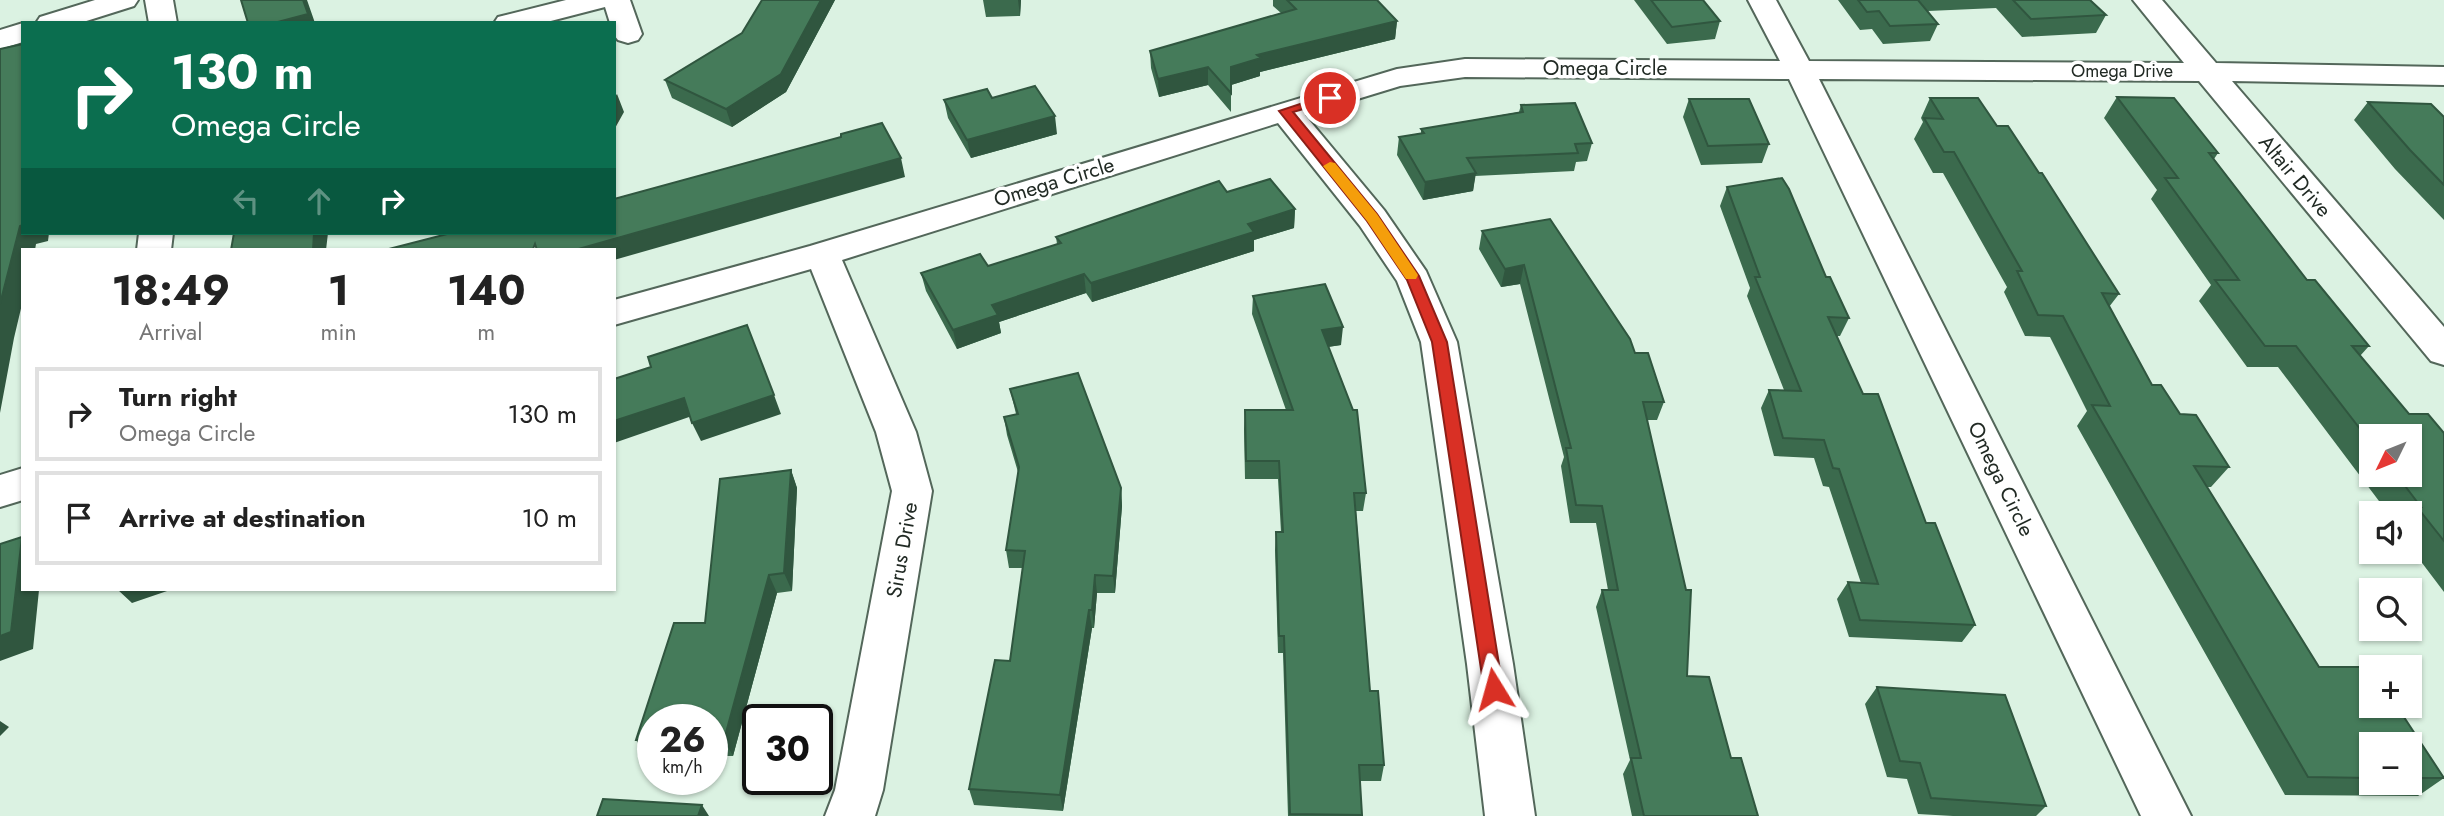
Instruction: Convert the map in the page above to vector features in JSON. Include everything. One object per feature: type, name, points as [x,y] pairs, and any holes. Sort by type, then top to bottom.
[{"type":"street","points":[[56,21],[124,0]]},
{"type":"street","points":[[159,0],[163,21]]},
{"type":"street","points":[[516,21],[600,0]]},
{"type":"street","points":[[616,0],[628,34]]},
{"type":"street","points":[[1762,0],[1799,69]]},
{"type":"street","name":"Altair Drive","points":[[2147,0],[2444,352]]},
{"type":"street","points":[[0,40],[21,33]]},
{"type":"street","name":"Omega Circle","points":[[616,312],[822,254],[1397,79],[1465,68],[1799,69],[2166,816]]},
{"type":"street","name":"Omega Drive","points":[[1799,69],[2444,76]]},
{"type":"street","points":[[1285,111],[1372,218],[1414,279],[1439,342],[1490,664],[1510,816]]},
{"type":"street","name":"Sirus Drive","points":[[822,254],[895,432],[912,491],[859,790],[850,816]]},
{"type":"street","points":[[0,491],[21,485]]},
{"type":"building","points":[[241,0],[303,0],[308,14],[282,21],[247,21]]},
{"type":"building","points":[[762,0],[821,0],[781,74],[726,109],[665,80],[742,33]]},
{"type":"building","points":[[1287,0],[1377,0],[1397,21],[1257,55],[1261,58],[1231,67],[1231,93],[1208,67],[1158,79],[1150,51],[1296,9]]},
{"type":"building","points":[[1651,0],[1703,0],[1720,21],[1672,27]]},
{"type":"building","points":[[1858,0],[1918,0],[1938,24],[1890,26],[1879,11],[1867,12]]},
{"type":"building","points":[[2013,0],[2090,0],[2106,15],[2031,19]]},
{"type":"building","points":[[21,44],[21,226],[0,304],[0,49]]},
{"type":"building","points":[[1035,86],[1055,116],[967,140],[944,100],[987,89],[992,98]]},
{"type":"building","points":[[2117,97],[2174,98],[2218,153],[2209,153],[2307,280],[2315,280],[2369,346],[2352,346],[2409,414],[2428,414],[2444,433],[2444,541],[2422,513],[2422,501],[2416,501],[2406,487],[2422,487],[2422,424],[2359,424],[2359,427],[2296,346],[2265,346],[2215,280],[2239,280],[2165,178],[2178,178]]},
{"type":"building","points":[[1930,98],[1978,98],[1997,126],[2008,126],[2039,173],[2042,173],[2119,294],[2102,293],[2152,385],[2161,385],[2180,414],[2196,415],[2229,467],[2194,466],[2319,667],[2359,667],[2359,718],[2405,718],[2414,732],[2359,732],[2359,778],[2308,777],[2092,405],[2110,406],[2063,316],[2038,315],[2017,271],[2022,271],[1954,152],[1944,152],[1924,118],[1943,119]]},
{"type":"building","points":[[1689,99],[1749,99],[1769,144],[1708,146]]},
{"type":"building","points":[[2368,102],[2431,104],[2444,117],[2444,185],[2410,150]]},
{"type":"building","points":[[1575,103],[1592,143],[1575,144],[1578,153],[1467,158],[1476,173],[1425,182],[1399,137],[1424,133],[1421,129],[1523,112],[1521,105]]},
{"type":"building","points":[[882,123],[901,158],[582,248],[536,248],[535,244],[533,248],[393,248],[443,235],[616,235],[616,198],[841,137],[841,134]]},
{"type":"building","points":[[1782,178],[1826,277],[1830,277],[1849,318],[1828,317],[1863,394],[1878,394],[1926,523],[1935,523],[1975,625],[1860,620],[1848,582],[1878,584],[1839,469],[1833,468],[1824,440],[1783,438],[1769,390],[1801,391],[1755,277],[1760,277],[1727,187]]},
{"type":"building","points":[[1270,179],[1295,209],[1248,224],[1254,232],[1091,283],[1084,274],[992,305],[998,315],[953,330],[921,273],[980,254],[988,266],[1061,243],[1056,237],[1219,181],[1227,192]]},
{"type":"building","points":[[1550,219],[1630,339],[1635,353],[1648,353],[1664,402],[1643,402],[1686,590],[1691,590],[1687,676],[1709,677],[1731,758],[1741,758],[1758,816],[1644,816],[1631,758],[1641,758],[1602,590],[1618,590],[1602,506],[1576,505],[1566,448],[1571,448],[1524,265],[1505,269],[1482,231]]},
{"type":"building","points":[[234,235],[314,235],[313,248],[231,248]]},
{"type":"building","points":[[1325,284],[1343,327],[1322,330],[1353,410],[1357,410],[1366,493],[1354,493],[1370,691],[1378,691],[1384,765],[1359,765],[1362,815],[1290,814],[1284,636],[1279,636],[1276,532],[1283,532],[1279,461],[1246,461],[1245,410],[1293,410],[1253,296]]},
{"type":"building","points":[[747,325],[774,395],[692,423],[684,398],[616,420],[616,378],[651,367],[648,357]]},
{"type":"building","points":[[1078,373],[1121,488],[1113,576],[1095,575],[1092,610],[1089,610],[1060,795],[969,789],[995,660],[1010,661],[1025,551],[1006,550],[1019,467],[1004,417],[1018,414],[1010,389]]},
{"type":"building","points":[[791,470],[784,573],[769,575],[728,725],[728,704],[648,704],[674,623],[705,623],[720,479]]},
{"type":"building","points":[[21,537],[11,632],[0,636],[0,544]]},
{"type":"building","points":[[1877,687],[2005,695],[2046,806],[1931,798],[1920,763],[1900,761]]},
{"type":"building","points":[[2422,745],[2444,778],[2422,778]]},
{"type":"building","points":[[603,799],[702,805],[698,816],[597,816]]},
{"type":"slow traffic","points":[[1330,166],[1372,218],[1411,275]]},
{"type":"route","points":[[1330,98],[1285,111],[1372,218],[1414,279],[1439,342],[1494,689]]}]
